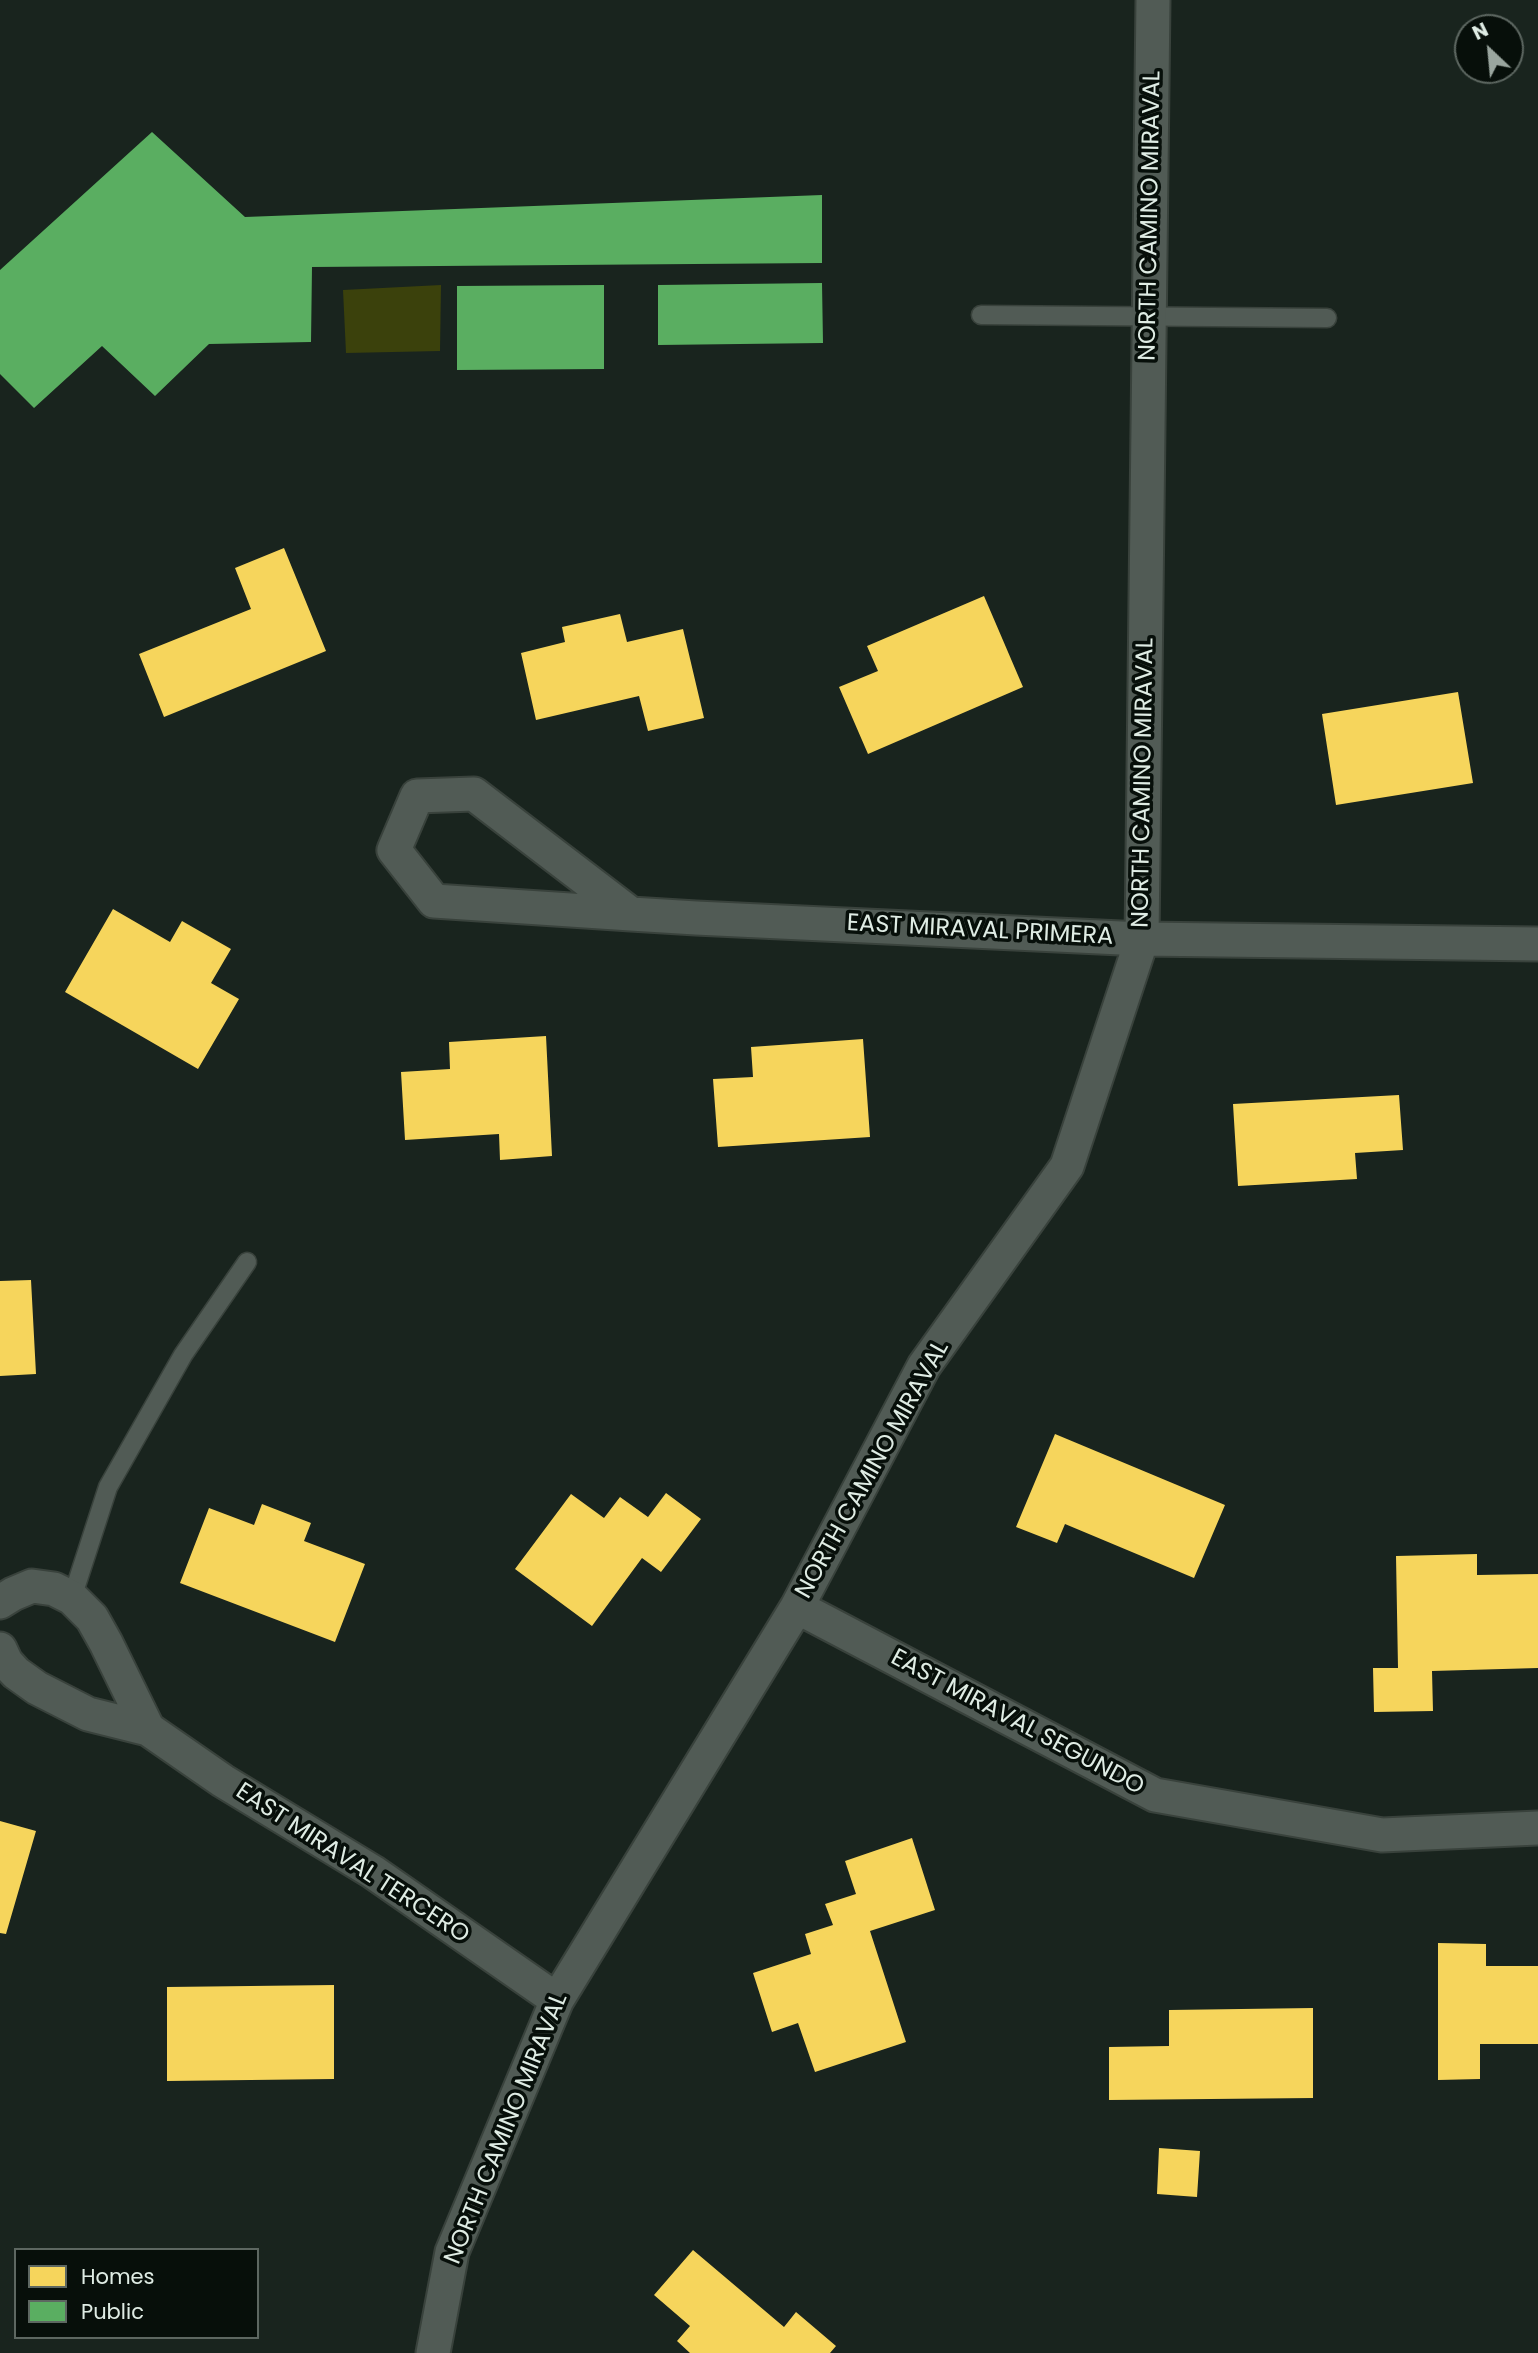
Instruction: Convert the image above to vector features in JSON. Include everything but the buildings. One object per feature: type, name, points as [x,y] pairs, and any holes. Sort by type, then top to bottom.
[{"type":"street","name":"NORTH CAMINO MIRAVAL","points":[[433,2353],[452,2252],[557,2000],[797,1607],[924,1366],[1067,1166],[1142,939],[1153,0]]},
{"type":"street","name":"EAST MIRAVAL PRIMERA","points":[[631,914],[474,794],[417,796],[394,850],[434,901],[631,914],[1142,939],[1538,944]]},
{"type":"street","name":"EAST MIRAVAL TERCERO","points":[[0,1602],[33,1586],[54,1589],[72,1598],[92,1618],[148,1729]]},
{"type":"street","name":"EAST MIRAVAL SEGUNDO","points":[[797,1607],[1154,1795],[1382,1835],[1538,1828]]},
{"type":"street","name":"EAST MIRAVAL TERCERO","points":[[0,1649],[6,1662],[16,1673],[37,1688],[88,1714],[148,1729],[223,1781],[373,1872],[557,2000]]},
{"type":"lane","points":[[981,315],[1327,318]]},
{"type":"lane","points":[[72,1598],[108,1487],[183,1355],[247,1262]]},
{"type":"green space","points":[[441,285],[440,351],[346,353],[343,290]]}]
